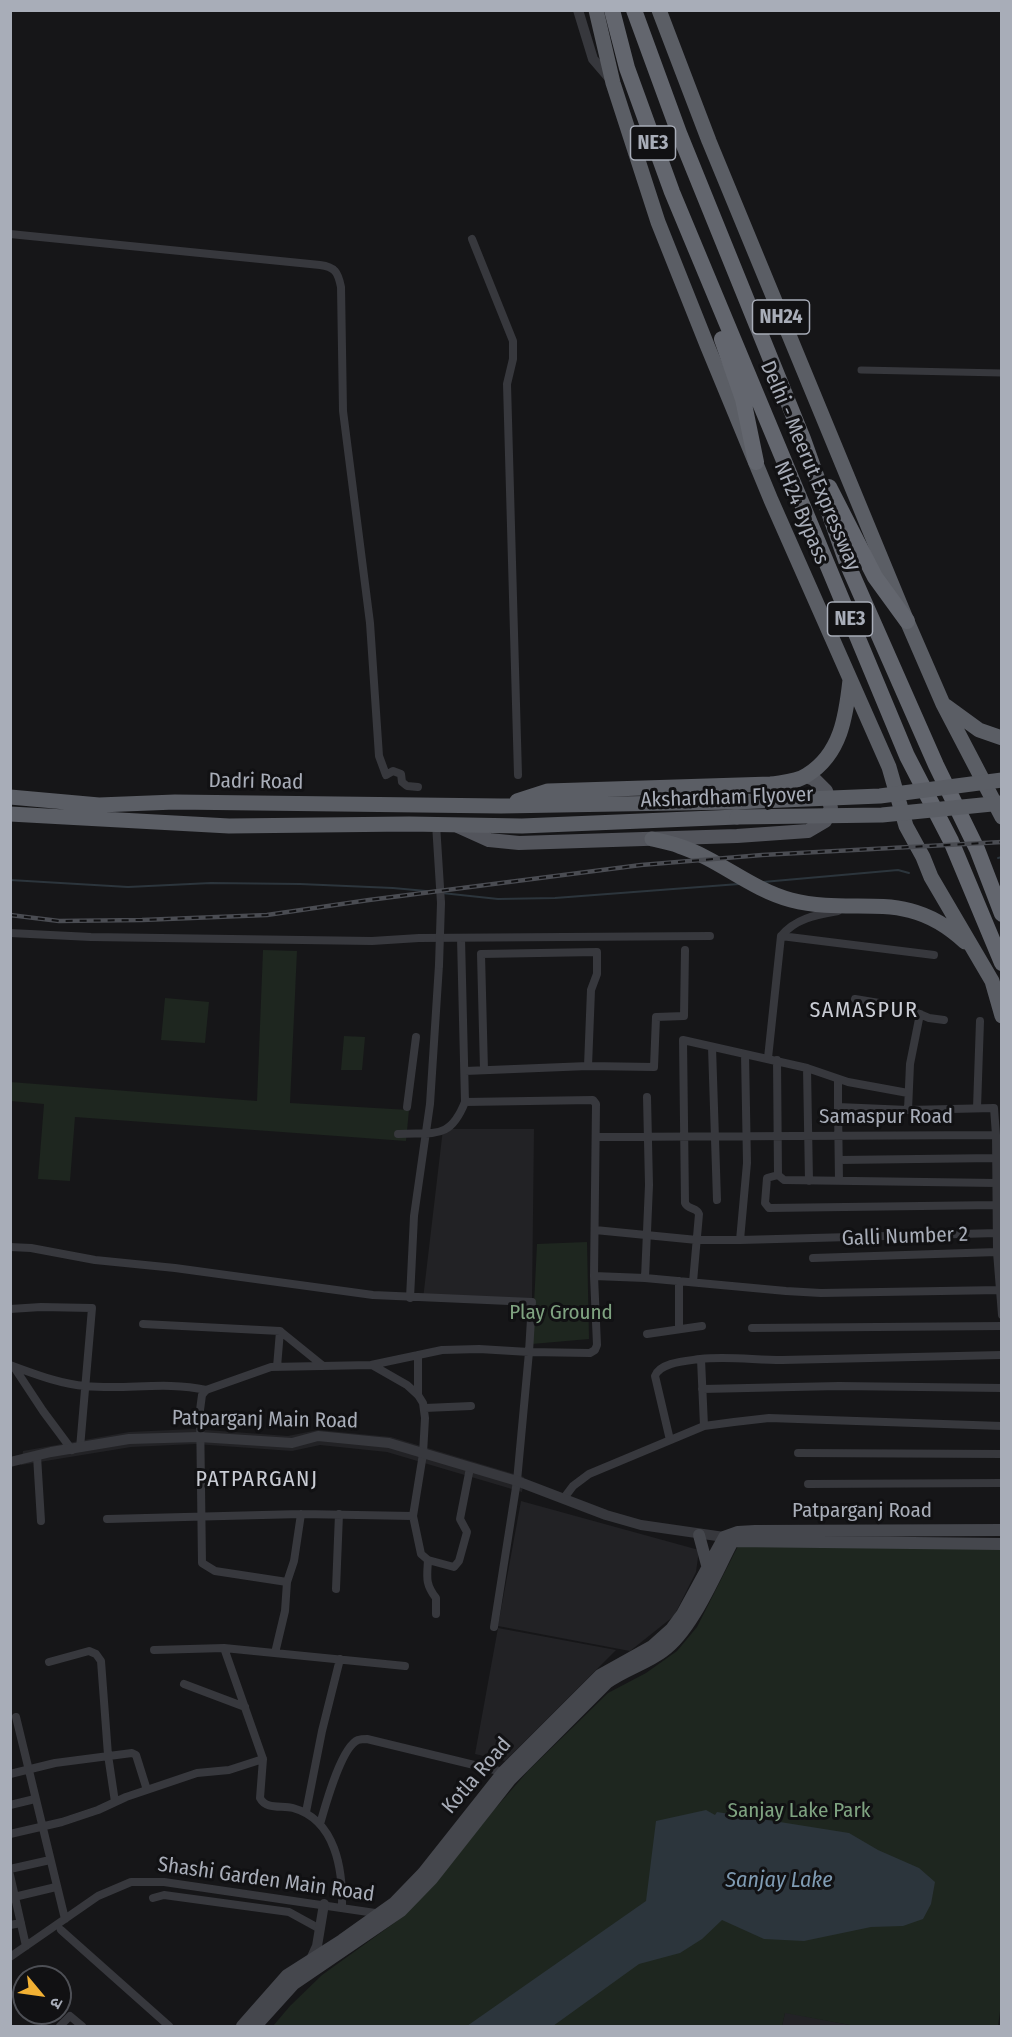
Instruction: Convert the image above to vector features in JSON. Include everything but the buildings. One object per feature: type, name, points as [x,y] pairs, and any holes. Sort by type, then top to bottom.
[{"type":"highway","name":"NH24 Bypass","points":[[596,10],[613,83],[658,222],[756,462],[889,766],[906,826],[931,877],[992,981],[1002,1016]]},
{"type":"highway","name":"Delhi - Meerut Expressway","points":[[612,10],[627,68],[646,126],[705,271],[907,756],[951,841],[1002,963]]},
{"type":"highway","name":"Delhi - Meerut Expressway","points":[[634,10],[679,133],[803,439],[847,563],[936,765],[977,849],[1002,914]]},
{"type":"highway","name":"NH24","points":[[659,10],[718,162],[907,621],[943,704],[1002,817]]},
{"type":"highway","points":[[705,271],[722,338],[743,399],[756,462]]},
{"type":"highway","points":[[803,439],[875,577],[907,621]]},
{"type":"highway","points":[[501,806],[548,791],[771,784],[806,776],[822,763],[839,737],[847,708],[850,680]]},
{"type":"highway","points":[[943,704],[1002,745]]},
{"type":"highway","points":[[979,730],[1002,738]]},
{"type":"highway","name":"Akshardham Flyover","points":[[501,806],[734,802],[880,796],[1002,780]]},
{"type":"highway","name":"Dadri Road","points":[[10,797],[99,805],[175,802],[501,806]]},
{"type":"highway","name":"Akshardham Flyover","points":[[453,824],[522,826],[737,817],[882,815],[1002,803]]},
{"type":"highway","name":"Dadri Road","points":[[10,814],[229,826],[453,824]]},
{"type":"highway","points":[[652,839],[680,846],[774,895],[811,903],[874,905],[909,909],[933,919],[956,933],[979,958]]},
{"type":"main road","points":[[453,824],[489,840],[519,843],[737,836],[808,831],[825,821],[831,808],[826,791],[814,779],[806,776]]},
{"type":"main road","name":"Patparganj Road","points":[[729,1539],[738,1532],[1002,1530]]},
{"type":"main road","points":[[699,1534],[707,1565]]},
{"type":"main road","name":"Patparganj Road","points":[[729,1539],[1002,1544]]},
{"type":"main road","name":"Kotla Road","points":[[242,2026],[287,1975],[394,1903],[423,1873],[503,1772],[600,1675],[652,1646],[667,1634],[682,1614],[707,1565],[729,1539]]},
{"type":"main road","name":"Kotla Road","points":[[256,2026],[294,1983],[394,1916],[432,1879],[510,1780],[613,1678],[658,1655],[678,1638],[690,1621],[729,1539]]},
{"type":"street","points":[[578,10],[593,59],[613,83]]},
{"type":"street","points":[[10,234],[329,266],[338,273],[341,287],[343,411],[370,623],[379,756],[386,775],[393,771],[401,774],[402,782],[406,786],[418,787]]},
{"type":"street","points":[[472,238],[513,341],[513,359],[507,384],[518,775]]},
{"type":"street","points":[[861,370],[1002,372]]},
{"type":"street","points":[[410,1298],[414,1216],[430,1104],[439,965],[441,903],[436,824]]},
{"type":"street","points":[[778,1175],[773,1059],[781,936],[789,926],[806,918],[874,905]]},
{"type":"street","points":[[10,933],[102,937],[372,940],[710,936]]},
{"type":"street","points":[[781,936],[934,955]]},
{"type":"street","points":[[398,1134],[448,1129],[459,1119],[465,1102],[461,938]]},
{"type":"street","points":[[480,938],[484,1070]]},
{"type":"street","points":[[465,1071],[588,1066],[654,1067],[656,1017],[684,1016],[685,950]]},
{"type":"street","points":[[481,954],[597,952],[597,974],[591,990],[588,1066]]},
{"type":"street","points":[[855,999],[903,1007],[935,1020],[944,1020]]},
{"type":"street","points":[[908,1110],[910,1064],[920,1014]]},
{"type":"street","points":[[977,1108],[980,1021]]},
{"type":"street","points":[[407,1107],[416,1038]]},
{"type":"street","points":[[693,1282],[698,1211],[688,1207],[685,1203],[683,1040],[773,1059],[860,1085],[908,1093]]},
{"type":"street","points":[[712,1047],[717,1200]]},
{"type":"street","points":[[740,1240],[746,1174],[745,1054]]},
{"type":"street","points":[[807,1068],[809,1181]]},
{"type":"street","points":[[838,1078],[839,1181]]},
{"type":"street","points":[[645,1278],[647,1097]]},
{"type":"street","points":[[12,1366],[58,1381],[86,1386],[177,1386],[206,1390],[277,1367],[371,1365],[442,1350],[590,1353],[597,1345],[594,1276],[597,1104],[593,1100],[465,1102]]},
{"type":"street","points":[[838,1107],[908,1110],[994,1108],[997,1252],[1002,1316]]},
{"type":"street","name":"Samaspur Road","points":[[596,1137],[996,1135]]},
{"type":"street","points":[[839,1160],[996,1158]]},
{"type":"street","points":[[778,1175],[784,1180],[809,1181],[996,1183]]},
{"type":"street","points":[[778,1175],[767,1178],[765,1203],[770,1208],[997,1205]]},
{"type":"street","points":[[595,1230],[697,1240],[997,1233]]},
{"type":"street","points":[[10,1247],[373,1295],[532,1302],[517,1481],[494,1627]]},
{"type":"street","name":"Galli Number 2","points":[[813,1258],[997,1252]]},
{"type":"street","points":[[594,1276],[645,1278],[821,1293],[1000,1290]]},
{"type":"street","points":[[679,1281],[679,1329]]},
{"type":"street","points":[[10,1309],[92,1308],[86,1386],[76,1449]]},
{"type":"street","points":[[143,1324],[280,1331],[322,1365]]},
{"type":"street","points":[[647,1334],[702,1326]]},
{"type":"street","points":[[752,1328],[1002,1326]]},
{"type":"street","points":[[277,1367],[280,1331]]},
{"type":"street","points":[[418,1354],[418,1395]]},
{"type":"street","points":[[670,1440],[655,1376],[662,1367],[701,1359],[779,1360],[1002,1355]]},
{"type":"street","points":[[701,1359],[704,1426]]},
{"type":"street","points":[[371,1365],[406,1385],[418,1395],[425,1408],[423,1454],[413,1516],[421,1554],[428,1560],[454,1567],[459,1561],[467,1532],[460,1519],[470,1468]]},
{"type":"street","points":[[12,1366],[43,1411],[76,1449]]},
{"type":"street","points":[[702,1389],[839,1386],[1002,1388]]},
{"type":"street","points":[[206,1390],[202,1395],[199,1437],[202,1563],[215,1571],[287,1582]]},
{"type":"street","points":[[425,1408],[471,1406]]},
{"type":"street","points":[[564,1498],[573,1486],[589,1474],[704,1426],[769,1418],[1002,1426]]},
{"type":"street","name":"Patparganj Main Road","points":[[10,1462],[129,1438],[199,1437],[292,1443],[318,1436],[389,1443],[517,1481],[606,1515],[641,1525],[729,1539]]},
{"type":"street","points":[[798,1453],[1002,1454]]},
{"type":"street","points":[[37,1456],[41,1521]]},
{"type":"street","points":[[808,1484],[1002,1483]]},
{"type":"street","points":[[107,1519],[301,1514],[413,1516]]},
{"type":"street","points":[[275,1653],[285,1611],[287,1582],[294,1561],[301,1514]]},
{"type":"street","points":[[336,1589],[339,1515]]},
{"type":"street","points":[[428,1560],[427,1582],[436,1598],[436,1614]]},
{"type":"street","points":[[224,1648],[263,1759],[260,1798],[267,1805],[291,1807],[306,1812],[320,1824],[339,1862],[342,1908]]},
{"type":"street","points":[[154,1650],[224,1648],[405,1666]]},
{"type":"street","points":[[49,1662],[89,1652],[96,1654],[101,1661],[108,1755],[115,1802]]},
{"type":"street","points":[[306,1812],[322,1731],[340,1659]]},
{"type":"street","points":[[184,1684],[245,1707]]},
{"type":"street","points":[[15,1717],[65,1919]]},
{"type":"street","points":[[320,1824],[332,1784],[350,1747],[357,1740],[367,1739],[503,1772]]},
{"type":"street","points":[[10,1774],[28,1768],[132,1753],[136,1755],[147,1790]]},
{"type":"street","points":[[10,1834],[98,1810],[197,1773],[229,1770],[263,1759]]},
{"type":"street","points":[[10,1805],[35,1799]]},
{"type":"street","points":[[10,1869],[50,1860]]},
{"type":"street","points":[[10,1875],[13,1898],[27,1946]]},
{"type":"street","name":"Shashi Garden Main Road","points":[[10,1957],[98,1896],[131,1882],[164,1882],[394,1916]]},
{"type":"street","points":[[13,1898],[56,1887]]},
{"type":"street","points":[[153,1898],[164,1895],[289,1912],[320,1929]]},
{"type":"street","points":[[311,1959],[317,1946],[324,1904]]},
{"type":"street","points":[[10,1925],[21,1923]]},
{"type":"street","points":[[62,1930],[169,2026]]},
{"type":"street","points":[[60,2026],[70,2016],[82,2026]]},
{"type":"shaded area","points":[[443,1129],[534,1129],[532,1299],[423,1299]]},
{"type":"shaded area","points":[[193,1429],[288,1436],[318,1430],[391,1437],[524,1477],[522,1492],[387,1452],[320,1445],[292,1451],[195,1444],[131,1447],[21,1465],[23,1451],[129,1432]]},
{"type":"shaded area","points":[[521,1501],[699,1550],[696,1572],[674,1616],[630,1651],[498,1626]]},
{"type":"shaded area","points":[[498,1628],[616,1650],[505,1761],[475,1754]]},
{"type":"shaded area","points":[[785,2012],[855,2026],[782,2026]]},
{"type":"green space","points":[[263,950],[297,951],[290,1103],[409,1110],[406,1141],[75,1117],[70,1181],[38,1179],[44,1104],[11,1101],[10,1082],[257,1101]]},
{"type":"green space","points":[[165,998],[209,1002],[205,1043],[161,1040]]},
{"type":"green space","points":[[344,1036],[365,1037],[362,1070],[341,1070]]},
{"type":"green space","name":"Play Ground","points":[[587,1242],[589,1339],[532,1344],[537,1244]]},
{"type":"green space","name":"Sanjay Lake Park","points":[[738,1546],[1001,1548],[1002,1997],[998,2026],[855,2026],[785,2013],[782,2026],[273,2026],[322,1975],[397,1921],[432,1887],[528,1771],[608,1693],[646,1673],[677,1651],[697,1627]]},
{"type":"water","name":"Sanjay Lake","points":[[706,1810],[715,1815],[717,1812],[849,1833],[878,1850],[919,1868],[935,1882],[931,1904],[923,1919],[903,1926],[871,1927],[804,1941],[764,1939],[722,1920],[702,1939],[680,1953],[639,1964],[553,2026],[467,2026],[646,1901],[656,1821]]},
{"type":"waterway","points":[[998,858],[1002,857]]},
{"type":"waterway","points":[[763,882],[898,870],[909,873]]},
{"type":"waterway","points":[[10,880],[128,887],[211,883],[300,884],[437,892]]},
{"type":"waterway","points":[[442,893],[498,899],[555,898],[739,884]]},
{"type":"railway","points":[[10,915],[59,921],[267,915],[641,865],[762,855],[1002,842]]},
{"type":"district","name":"SAMASPUR","points":[[864,1011]]},
{"type":"district","name":"PATPARGANJ","points":[[257,1480]]}]
